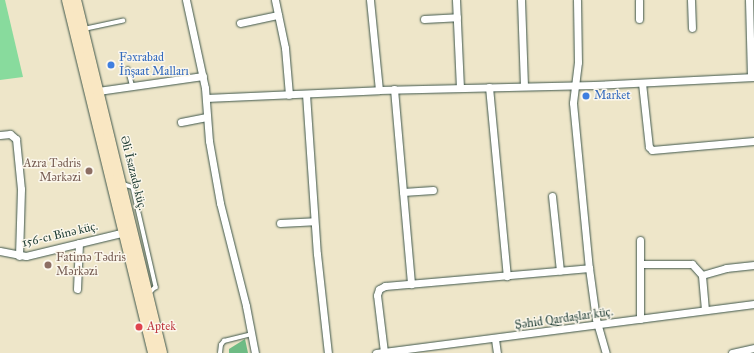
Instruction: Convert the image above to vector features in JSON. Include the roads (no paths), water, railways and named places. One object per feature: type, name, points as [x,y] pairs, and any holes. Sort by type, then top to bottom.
[{"type":"main road","name":"Əli İsazadə küç.","points":[[68,0],[122,184],[150,293],[162,353]]},
{"type":"main road","name":"Əli İsazadə küç.","points":[[76,0],[94,92],[153,353]]},
{"type":"street","points":[[186,0],[203,76],[207,117],[220,203],[252,334],[255,353]]},
{"type":"street","points":[[275,0],[285,48],[289,95]]},
{"type":"street","points":[[370,0],[379,90]]},
{"type":"street","points":[[456,0],[460,87]]},
{"type":"street","points":[[521,0],[524,85]]},
{"type":"street","points":[[577,0],[578,62],[573,103],[589,268],[598,325],[606,353]]},
{"type":"street","points":[[639,0],[639,19]]},
{"type":"street","points":[[691,0],[692,28]]},
{"type":"street","points":[[206,98],[394,89],[642,83],[753,77],[749,0]]},
{"type":"street","points":[[240,23],[278,15]]},
{"type":"street","points":[[424,19],[457,17]]},
{"type":"street","points":[[94,92],[132,84],[203,76]]},
{"type":"street","points":[[642,83],[649,147],[652,150],[754,141]]},
{"type":"street","points":[[489,87],[507,276]]},
{"type":"street","points":[[394,89],[412,284]]},
{"type":"street","points":[[306,94],[314,221],[328,353]]},
{"type":"street","points":[[181,122],[207,117]]},
{"type":"street","points":[[0,135],[10,134],[16,139],[21,189],[19,256]]},
{"type":"street","points":[[403,192],[434,190]]},
{"type":"street","points":[[552,196],[560,271]]},
{"type":"street","points":[[280,223],[314,221]]},
{"type":"street","name":"156-cı Binə küç.","points":[[0,251],[19,256],[34,255],[125,232]]},
{"type":"street","points":[[640,240],[640,319]]},
{"type":"street","points":[[77,289],[79,243]]},
{"type":"street","points":[[641,264],[686,263],[696,267],[702,275],[705,310]]},
{"type":"street","points":[[702,275],[726,268],[754,265]]},
{"type":"street","points":[[380,353],[378,292],[385,286],[589,268]]},
{"type":"street","name":"Şəhid Qardaşlar küç.","points":[[380,353],[437,350],[495,339],[754,304]]},
{"type":"street","points":[[495,339],[498,353]]},
{"type":"street","points":[[732,353],[754,348]]},
{"type":"lane","points":[[83,30],[122,21]]},
{"type":"lane","points":[[128,69],[132,84]]},
{"type":"lane","points":[[220,353],[220,344],[224,341],[252,334]]},
{"type":"place","name":"Fəxrabad İnşaat Malları","points":[[111,65]]},
{"type":"place","name":"Market","points":[[586,96]]},
{"type":"place","name":"Azra Tədris Mərkəzi","points":[[89,171]]},
{"type":"place","name":"Fatimə Tədris Mərkəzi","points":[[48,265]]},
{"type":"place","name":"Aptek","points":[[139,327]]}]
